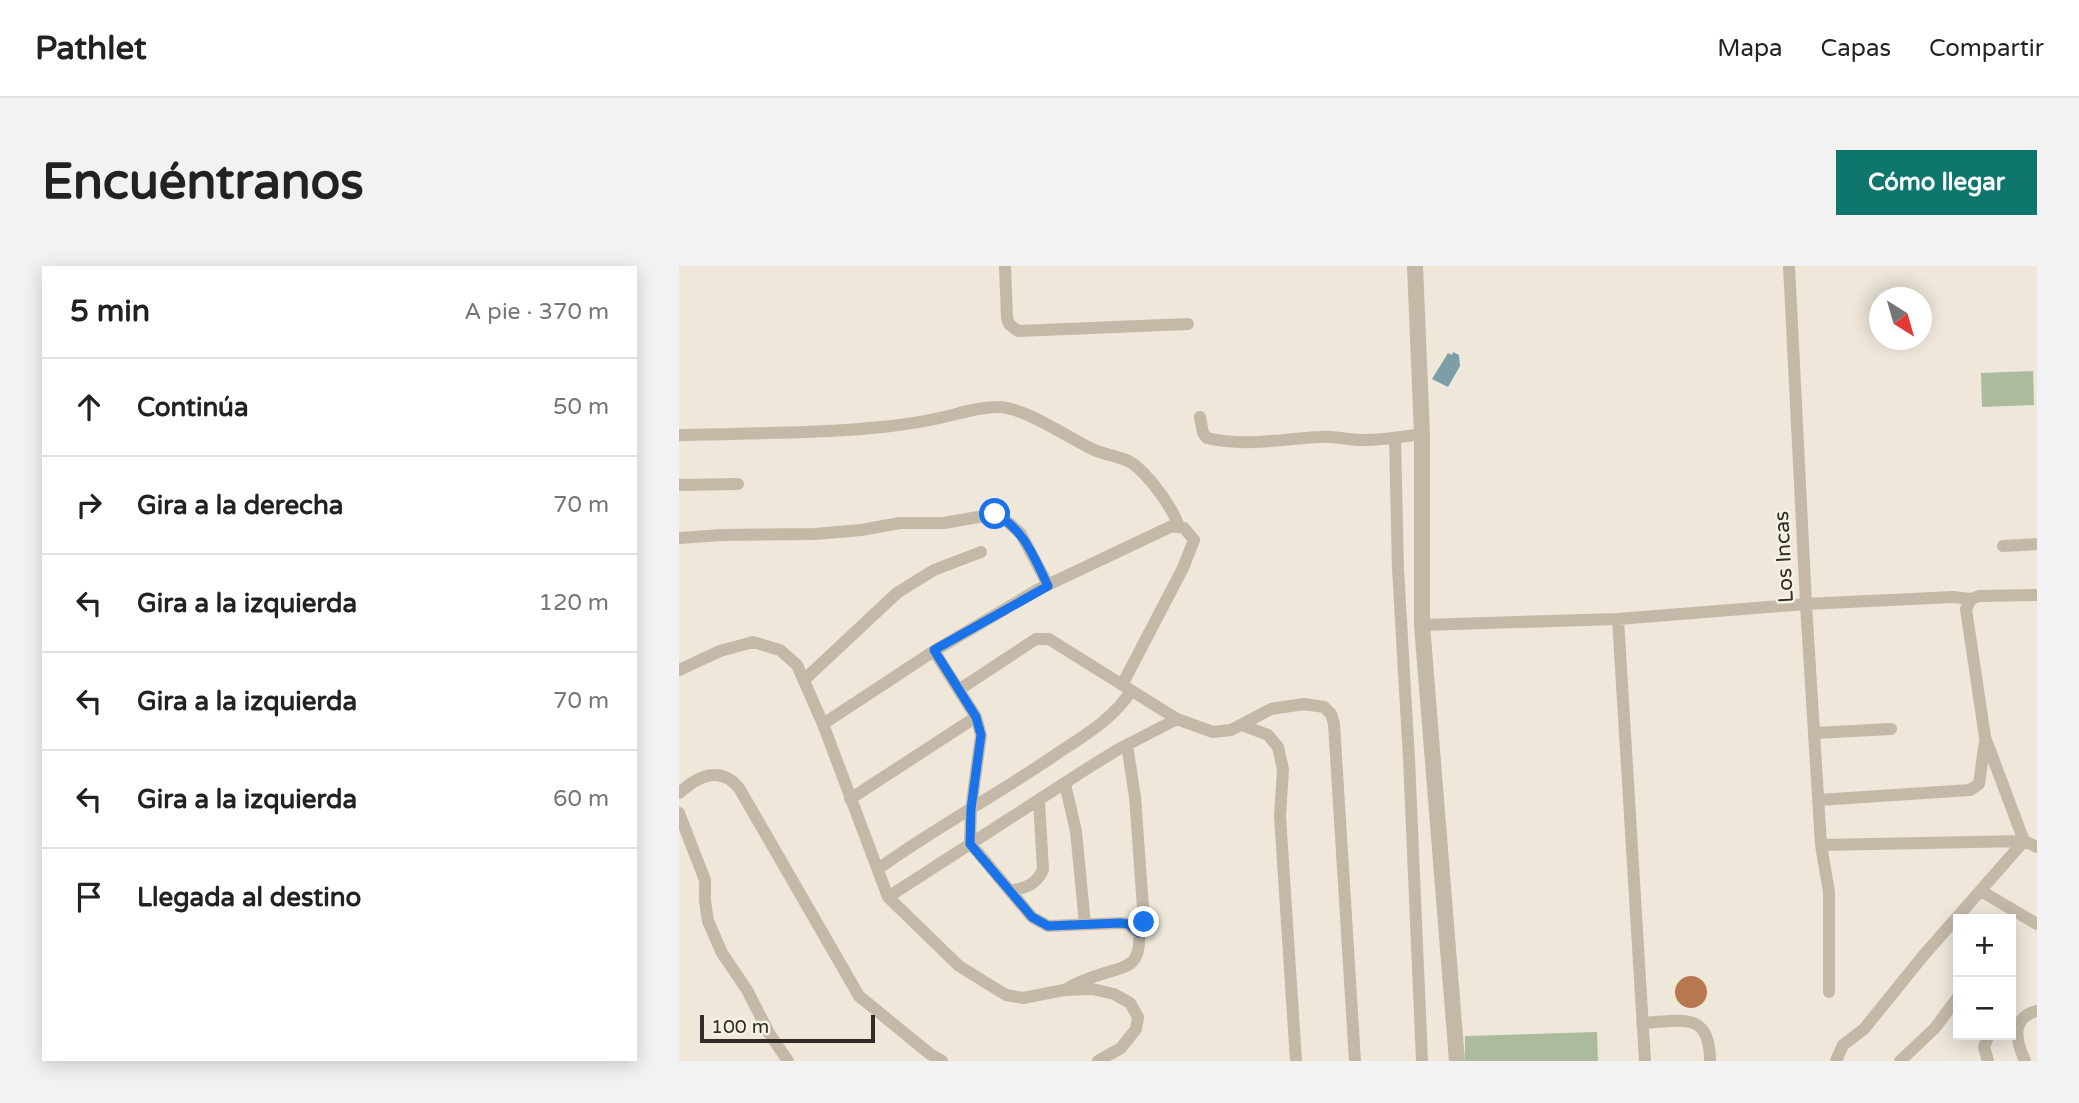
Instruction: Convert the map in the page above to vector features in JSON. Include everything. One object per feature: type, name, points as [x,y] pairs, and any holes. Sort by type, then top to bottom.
[{"type":"street","points":[[1005,266],[1007,318],[1009,324],[1018,331],[1188,324]]},
{"type":"street","points":[[1415,266],[1422,435],[1423,625],[1457,1061]]},
{"type":"street","name":"Los Incas","points":[[1789,266],[1821,845],[1829,892],[1829,992]]},
{"type":"street","points":[[679,435],[839,431],[928,421],[1000,407],[1014,410],[1065,433],[1092,449],[1131,463],[1148,479],[1168,505],[1179,527]]},
{"type":"street","points":[[1200,417],[1203,433],[1207,438],[1219,441],[1245,443],[1321,436],[1359,440],[1422,435]]},
{"type":"street","points":[[1395,438],[1398,569],[1422,1061]]},
{"type":"street","points":[[679,485],[738,484]]},
{"type":"street","points":[[679,538],[815,534],[900,523],[944,523],[995,514],[1021,534],[1048,586]]},
{"type":"street","points":[[823,724],[934,650],[1048,586],[1172,526],[1184,528],[1194,540],[1126,688],[1106,720],[1018,781],[933,831],[877,869]]},
{"type":"street","points":[[2003,545],[2037,544]]},
{"type":"street","points":[[804,680],[897,593],[934,570],[981,552]]},
{"type":"street","points":[[1423,625],[1618,619],[1806,604],[2037,595]]},
{"type":"street","points":[[1972,599],[1966,609],[1985,737],[2024,841]]},
{"type":"street","points":[[1618,619],[1645,1061]]},
{"type":"street","points":[[960,689],[1036,639],[1049,639],[1177,719],[1213,732],[1242,726],[1272,709],[1304,704],[1324,706],[1331,714],[1334,724],[1355,1061]]},
{"type":"street","points":[[679,670],[720,652],[753,642],[780,650],[797,665],[823,724],[888,897],[959,966],[1006,995],[1023,998],[1065,990],[1092,989],[1114,994],[1130,1003],[1138,1017],[1136,1029],[1121,1048],[1098,1061]]},
{"type":"street","points":[[934,650],[976,717],[981,735],[971,809],[970,844],[1032,917],[1048,926],[1128,924],[1139,933]]},
{"type":"street","points":[[850,799],[976,717]]},
{"type":"street","points":[[888,897],[1127,745],[1177,719]]},
{"type":"street","points":[[1242,726],[1268,735],[1278,747],[1283,769],[1280,816],[1296,1061]]},
{"type":"street","points":[[1814,733],[1891,729]]},
{"type":"street","points":[[1819,800],[1970,790],[1979,784],[1985,737]]},
{"type":"street","points":[[1065,990],[1077,982],[1126,968],[1137,956],[1139,933],[1144,922],[1135,797],[1127,745]]},
{"type":"street","points":[[679,793],[694,779],[723,775],[730,778],[739,788],[859,996],[942,1061]]},
{"type":"street","points":[[1065,784],[1076,831],[1085,924]]},
{"type":"street","points":[[1010,891],[1025,888],[1038,879],[1043,870],[1039,801]]},
{"type":"street","points":[[679,813],[705,880],[708,921],[722,953],[788,1061]]},
{"type":"street","points":[[1836,1061],[1843,1045],[1864,1030],[1923,956],[2024,841]]},
{"type":"street","points":[[1821,845],[2024,841],[2037,847]]},
{"type":"street","points":[[1980,891],[2037,924]]},
{"type":"street","points":[[2016,919],[2019,915]]},
{"type":"street","points":[[1900,1061],[1935,1028],[1953,1004]]},
{"type":"street","points":[[2025,1061],[2017,1035],[2018,1025],[2032,1013]]},
{"type":"street","points":[[1642,1023],[1686,1021],[1698,1024],[1705,1030],[1710,1043],[1710,1061]]},
{"type":"street","points":[[1987,1040],[1985,1047],[1988,1061]]},
{"type":"green space","points":[[2033,371],[2034,405],[1982,407],[1981,373]]},
{"type":"green space","points":[[1597,1032],[1598,1061],[1465,1061],[1465,1036]]},
{"type":"water","points":[[1453,352],[1459,355],[1460,366],[1448,387],[1432,379],[1448,353],[1452,355]]},
{"type":"building","points":[[1691,976],[1702,981],[1707,992],[1702,1003],[1691,1008],[1680,1003],[1675,992],[1680,981]]},
{"type":"route","points":[[995,514],[1014,527],[1027,542],[1048,586],[934,650],[976,717],[981,735],[971,809],[970,844],[1032,917],[1048,926],[1120,923],[1128,924],[1139,933],[1144,922]]}]
